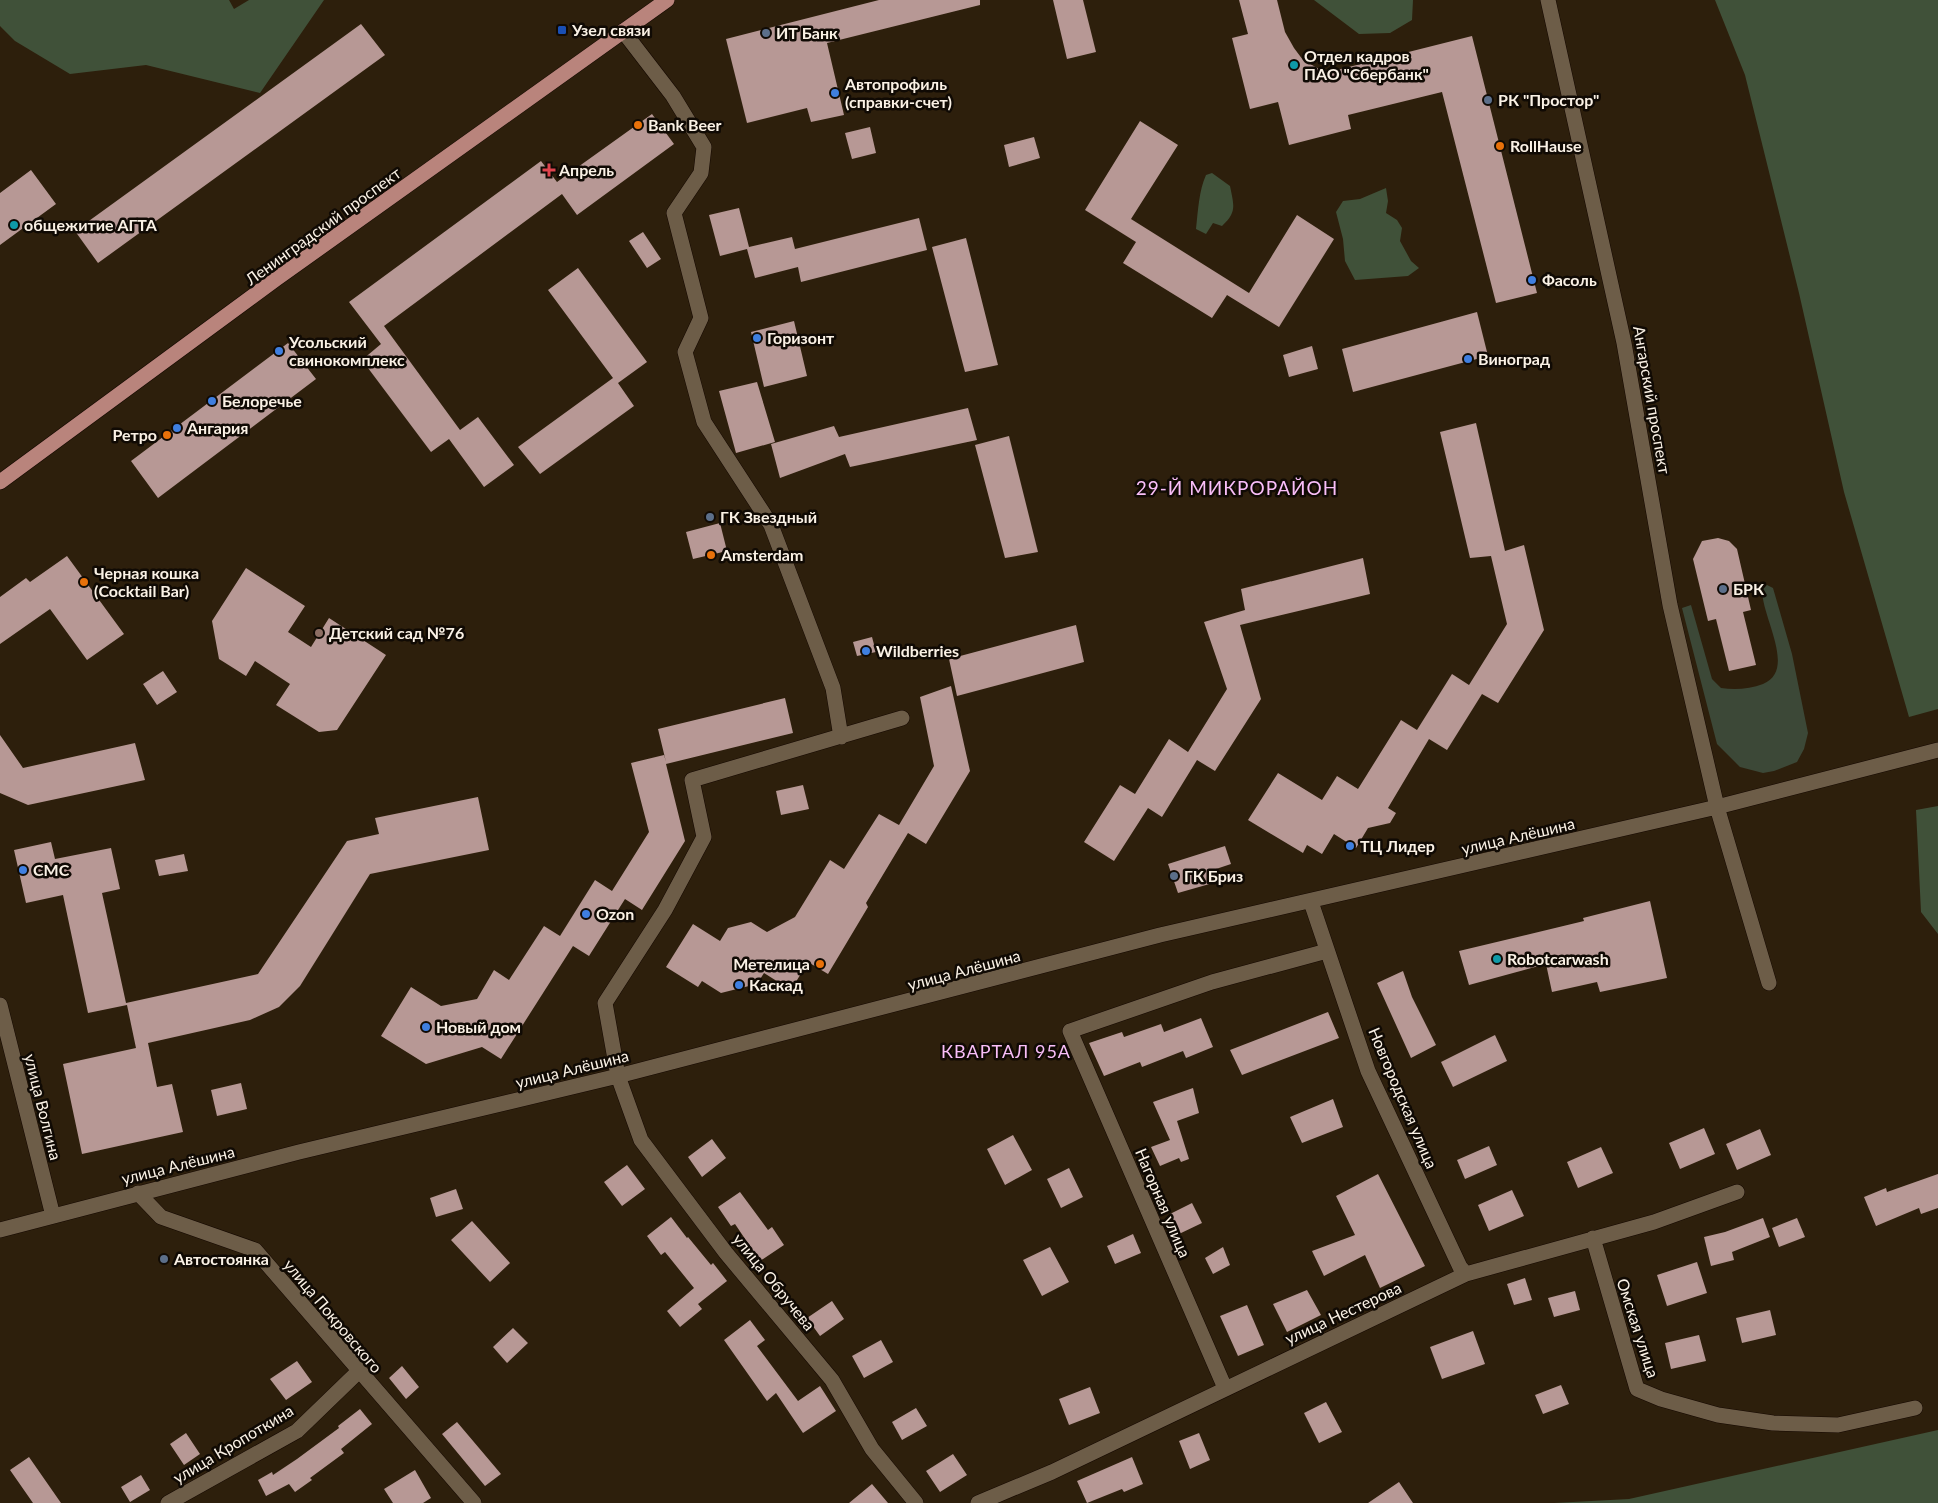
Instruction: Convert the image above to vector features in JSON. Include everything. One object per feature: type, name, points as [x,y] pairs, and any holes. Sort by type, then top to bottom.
[{"type":"main road","name":"Ленинградский проспект","points":[[0,482],[276,280],[667,0]]},
{"type":"street","name":"Ангарский проспект","points":[[1548,0],[1624,343],[1670,605],[1717,807],[1769,983]]},
{"type":"street","points":[[623,31],[673,96],[704,147],[701,173],[674,213],[701,318],[685,352],[704,422],[771,525],[833,688],[841,737],[902,718]]},
{"type":"street","name":"улица Обручева","points":[[841,737],[692,780],[704,837],[665,910],[605,1003],[618,1076],[641,1140],[726,1253],[832,1380],[872,1449],[916,1503]]},
{"type":"street","name":"улица Алёшина","points":[[0,1230],[309,1150],[618,1076],[1160,936],[1717,807],[1938,750]]},
{"type":"street","name":"Новгородская улица","points":[[1311,902],[1368,1070],[1460,1267],[1466,1274]]},
{"type":"street","name":"Нагорная улица","points":[[1225,1388],[1070,1031],[1212,982],[1327,951]]},
{"type":"street","name":"улица Волгина","points":[[0,1005],[53,1216]]},
{"type":"street","name":"улица Нестерова","points":[[978,1503],[1052,1472],[1466,1274],[1654,1222],[1737,1192]]},
{"type":"street","name":"улица Покровского","points":[[138,1193],[161,1218],[255,1250],[358,1372],[474,1503]]},
{"type":"street","name":"Омская улица","points":[[1593,1238],[1637,1389],[1661,1399],[1718,1415],[1773,1423],[1838,1425],[1915,1408]]},
{"type":"street","name":"улица Кропоткина","points":[[168,1503],[297,1431],[358,1372]]},
{"type":"green space","points":[[0,0],[229,0],[234,9],[249,0],[324,0],[260,93],[146,65],[70,74],[15,41],[0,26]]},
{"type":"green space","points":[[1314,0],[1413,0],[1412,20],[1390,33],[1359,34]]},
{"type":"green space","points":[[1715,0],[1938,0],[1938,709],[1909,717],[1844,492],[1799,293],[1745,75]]},
{"type":"green space","points":[[1212,173],[1230,186],[1233,208],[1230,217],[1222,226],[1213,223],[1206,234],[1196,229],[1202,187],[1206,175]]},
{"type":"green space","points":[[1386,188],[1388,201],[1386,213],[1397,220],[1402,228],[1400,241],[1411,261],[1419,268],[1408,276],[1355,280],[1345,261],[1343,239],[1336,212],[1343,201],[1360,199]]},
{"type":"green space","points":[[1767,585],[1773,588],[1792,654],[1808,733],[1804,749],[1797,762],[1763,773],[1740,767],[1717,744],[1682,608],[1691,605],[1712,679],[1721,688],[1742,689],[1758,686],[1773,677],[1777,667],[1778,655],[1763,602],[1762,590]]},
{"type":"green space","points":[[1938,806],[1938,934],[1921,912],[1916,810]]},
{"type":"green space","points":[[1938,1430],[1938,1503],[1554,1503],[1629,1499]]},
{"type":"building","points":[[879,0],[980,0],[980,5],[827,43],[844,115],[811,122],[807,108],[747,123],[726,39]]},
{"type":"building","points":[[1053,0],[1083,0],[1096,52],[1067,59]]},
{"type":"building","points":[[1239,0],[1277,0],[1285,32],[1294,48],[1303,60],[1321,70],[1337,70],[1472,36],[1537,293],[1496,303],[1442,92],[1348,115],[1351,129],[1289,145],[1278,102],[1250,109],[1232,38],[1248,34]]},
{"type":"building","points":[[361,24],[385,55],[98,263],[75,231]]},
{"type":"building","points":[[652,114],[674,144],[577,215],[562,194],[384,326],[460,430],[478,417],[514,465],[484,487],[449,439],[431,452],[362,360],[381,344],[349,302],[541,161],[557,182]]},
{"type":"building","points":[[1140,121],[1178,145],[1131,219],[1249,293],[1297,215],[1334,239],[1279,327],[1227,295],[1212,318],[1123,263],[1136,242],[1085,210]]},
{"type":"building","points":[[870,127],[876,153],[852,159],[845,133]]},
{"type":"building","points":[[1034,137],[1040,158],[1009,167],[1004,145]]},
{"type":"building","name":"общежитие АГТА","points":[[31,170],[56,204],[0,245],[0,193]]},
{"type":"building","points":[[739,208],[749,247],[792,237],[795,249],[919,218],[927,250],[801,282],[798,267],[755,278],[747,249],[720,256],[709,215]]},
{"type":"building","points":[[643,232],[661,259],[647,268],[629,241]]},
{"type":"building","points":[[966,238],[998,365],[965,372],[932,247]]},
{"type":"building","points":[[578,268],[647,362],[618,383],[634,406],[540,474],[518,447],[613,378],[548,290]]},
{"type":"building","points":[[1477,312],[1488,356],[1353,392],[1342,349]]},
{"type":"building","points":[[794,321],[807,376],[764,387],[751,332]]},
{"type":"building","points":[[288,343],[316,379],[158,498],[131,461]]},
{"type":"building","points":[[1312,346],[1318,369],[1289,377],[1283,355]]},
{"type":"building","points":[[757,382],[775,442],[736,453],[719,391]]},
{"type":"building","points":[[968,408],[977,440],[850,467],[845,454],[780,478],[771,444],[834,426],[839,437]]},
{"type":"building","points":[[1476,423],[1505,551],[1524,545],[1544,630],[1498,703],[1482,694],[1447,750],[1429,739],[1388,808],[1396,813],[1390,823],[1368,828],[1356,848],[1334,834],[1322,854],[1307,845],[1303,853],[1248,820],[1278,773],[1322,800],[1337,776],[1358,789],[1401,720],[1417,730],[1452,674],[1469,685],[1507,624],[1491,556],[1470,558],[1440,432]]},
{"type":"building","points":[[1009,436],[1038,552],[1005,558],[975,445]]},
{"type":"building","points":[[720,523],[727,551],[693,559],[686,532]]},
{"type":"building","points":[[1718,538],[1729,541],[1737,549],[1751,610],[1743,612],[1756,665],[1729,671],[1716,619],[1708,621],[1693,559],[1702,541]]},
{"type":"building","points":[[67,556],[124,634],[87,660],[50,609],[0,644],[0,597],[26,578],[30,582]]},
{"type":"building","points":[[1363,558],[1370,594],[1240,625],[1261,699],[1215,771],[1197,760],[1162,817],[1148,808],[1114,861],[1084,842],[1120,785],[1135,794],[1169,739],[1188,752],[1227,689],[1204,622],[1245,610],[1241,589]]},
{"type":"building","points":[[246,568],[305,606],[288,632],[311,647],[329,618],[386,655],[337,730],[319,732],[276,705],[290,684],[255,661],[246,676],[219,659],[212,621]]},
{"type":"building","points":[[1076,625],[1084,662],[957,696],[949,659]]},
{"type":"building","points":[[872,637],[876,652],[857,656],[853,642]]},
{"type":"building","points":[[163,671],[177,692],[157,705],[143,684]]},
{"type":"building","points":[[951,686],[970,771],[926,844],[908,833],[866,903],[868,907],[828,974],[808,962],[791,990],[764,973],[757,984],[721,993],[702,981],[698,987],[666,967],[693,924],[720,941],[728,928],[751,922],[767,932],[795,917],[830,860],[844,869],[879,814],[899,825],[934,766],[920,697]]},
{"type":"building","points":[[785,698],[793,733],[666,764],[685,841],[642,910],[625,899],[589,956],[573,946],[501,1059],[482,1047],[426,1064],[381,1036],[411,987],[441,1006],[477,999],[494,970],[509,980],[544,926],[560,936],[595,880],[612,891],[649,832],[631,763],[664,755],[666,762],[658,729]]},
{"type":"building","points":[[0,735],[23,768],[135,743],[145,780],[28,805],[0,793]]},
{"type":"building","points":[[803,785],[809,809],[781,815],[776,791]]},
{"type":"building","points":[[478,797],[489,850],[370,874],[300,986],[279,1007],[250,1020],[148,1043],[157,1087],[172,1084],[183,1132],[82,1154],[63,1064],[136,1048],[127,1005],[88,1013],[63,895],[26,903],[14,850],[51,842],[55,859],[111,848],[120,889],[102,893],[126,1003],[258,974],[347,841],[379,834],[375,818]]},
{"type":"building","points":[[1225,846],[1231,864],[1216,869],[1220,881],[1178,893],[1168,864]]},
{"type":"building","points":[[184,854],[188,871],[159,876],[155,860]]},
{"type":"building","points":[[1650,901],[1667,978],[1600,992],[1597,982],[1552,992],[1546,964],[1469,985],[1459,951],[1584,921],[1583,918]]},
{"type":"building","points":[[1403,971],[1412,997],[1436,1045],[1411,1058],[1377,983]]},
{"type":"building","points":[[1328,1012],[1339,1038],[1242,1075],[1230,1050]]},
{"type":"building","points":[[1201,1018],[1213,1047],[1186,1058],[1183,1051],[1142,1067],[1140,1062],[1104,1076],[1089,1043],[1122,1032],[1124,1037],[1161,1024],[1164,1032]]},
{"type":"building","points":[[1495,1035],[1507,1061],[1453,1087],[1441,1062]]},
{"type":"building","points":[[241,1083],[247,1109],[217,1116],[211,1090]]},
{"type":"building","points":[[1193,1088],[1199,1113],[1177,1121],[1189,1159],[1181,1162],[1179,1158],[1160,1166],[1151,1147],[1170,1140],[1153,1102]]},
{"type":"building","points":[[1333,1099],[1343,1127],[1302,1143],[1290,1117]]},
{"type":"building","points":[[1704,1128],[1715,1154],[1680,1169],[1669,1143]]},
{"type":"building","points":[[1760,1129],[1771,1155],[1737,1170],[1726,1144]]},
{"type":"building","points":[[1013,1135],[1032,1170],[1005,1185],[987,1149]]},
{"type":"building","points":[[712,1139],[726,1158],[702,1177],[688,1157]]},
{"type":"building","points":[[1489,1146],[1497,1165],[1465,1179],[1457,1160]]},
{"type":"building","points":[[1601,1147],[1613,1173],[1578,1188],[1567,1162]]},
{"type":"building","points":[[627,1165],[645,1189],[622,1206],[604,1182]]},
{"type":"building","points":[[1069,1168],[1083,1197],[1061,1208],[1047,1179]]},
{"type":"building","points":[[1378,1174],[1425,1266],[1380,1288],[1365,1255],[1324,1276],[1312,1251],[1355,1235],[1336,1196]]},
{"type":"building","points":[[1938,1174],[1938,1208],[1921,1214],[1919,1208],[1876,1226],[1864,1197],[1886,1188],[1887,1192]]},
{"type":"building","points":[[456,1189],[463,1209],[436,1217],[430,1198]]},
{"type":"building","points":[[1512,1190],[1524,1216],[1489,1231],[1478,1205]]},
{"type":"building","points":[[740,1192],[768,1230],[772,1227],[784,1245],[760,1261],[735,1224],[731,1226],[718,1207]]},
{"type":"building","points":[[1192,1203],[1202,1223],[1179,1234],[1170,1214]]},
{"type":"building","points":[[671,1217],[687,1238],[711,1265],[713,1263],[727,1281],[698,1304],[702,1309],[680,1327],[667,1311],[694,1288],[665,1252],[661,1255],[647,1236]]},
{"type":"building","points":[[1763,1218],[1770,1237],[1732,1252],[1734,1260],[1711,1266],[1704,1237],[1725,1232]]},
{"type":"building","points":[[1797,1218],[1805,1237],[1779,1247],[1772,1228]]},
{"type":"building","points":[[472,1221],[510,1263],[490,1282],[451,1240]]},
{"type":"building","points":[[1133,1234],[1141,1253],[1115,1264],[1107,1246]]},
{"type":"building","points":[[1050,1247],[1069,1282],[1042,1296],[1023,1260]]},
{"type":"building","points":[[1223,1247],[1230,1265],[1213,1274],[1205,1258]]},
{"type":"building","points":[[1697,1262],[1707,1293],[1667,1306],[1657,1275]]},
{"type":"building","points":[[1525,1278],[1532,1300],[1514,1305],[1507,1284]]},
{"type":"building","points":[[1307,1290],[1321,1315],[1287,1332],[1273,1304]]},
{"type":"building","points":[[1575,1291],[1580,1310],[1554,1317],[1548,1298]]},
{"type":"building","points":[[832,1301],[844,1319],[820,1336],[807,1318]]},
{"type":"building","points":[[1247,1305],[1264,1345],[1238,1356],[1220,1316]]},
{"type":"building","points":[[1770,1310],[1776,1335],[1742,1343],[1736,1318]]},
{"type":"building","points":[[750,1320],[765,1340],[757,1346],[798,1401],[820,1386],[836,1411],[803,1433],[776,1393],[767,1401],[724,1340]]},
{"type":"building","points":[[513,1328],[528,1343],[507,1363],[493,1347]]},
{"type":"building","points":[[1473,1331],[1485,1364],[1442,1379],[1430,1347]]},
{"type":"building","points":[[1699,1335],[1706,1361],[1671,1369],[1665,1343]]},
{"type":"building","points":[[881,1340],[893,1362],[864,1378],[852,1356]]},
{"type":"building","points":[[297,1361],[312,1382],[286,1400],[270,1379]]},
{"type":"building","points":[[402,1366],[419,1387],[406,1399],[389,1378]]},
{"type":"building","points":[[1561,1385],[1569,1404],[1543,1414],[1535,1395]]},
{"type":"building","points":[[1090,1387],[1100,1413],[1069,1425],[1059,1399]]},
{"type":"building","points":[[1326,1402],[1342,1432],[1319,1443],[1304,1413]]},
{"type":"building","points":[[916,1408],[927,1426],[902,1440],[892,1422]]},
{"type":"building","points":[[360,1409],[372,1424],[341,1449],[344,1453],[310,1478],[312,1480],[295,1492],[289,1484],[266,1496],[258,1480],[272,1472],[273,1475],[297,1459],[339,1428],[338,1426]]},
{"type":"building","points":[[457,1422],[501,1474],[485,1486],[442,1434]]},
{"type":"building","points":[[186,1433],[200,1454],[184,1465],[170,1444]]},
{"type":"building","points":[[1199,1433],[1210,1460],[1190,1469],[1179,1441]]},
{"type":"building","points":[[953,1454],[967,1475],[940,1492],[926,1471]]},
{"type":"building","points":[[29,1457],[61,1503],[33,1503],[10,1470]]},
{"type":"building","points":[[1132,1457],[1143,1484],[1124,1492],[1122,1489],[1087,1503],[1077,1481]]},
{"type":"building","points":[[415,1470],[431,1498],[423,1503],[393,1503],[384,1489]]},
{"type":"building","points":[[141,1475],[150,1490],[130,1502],[121,1487]]},
{"type":"building","points":[[1399,1482],[1413,1503],[1368,1503]]},
{"type":"building","points":[[872,1484],[888,1503],[849,1503]]},
{"type":"place","name":"Узел связи","points":[[562,30]]},
{"type":"place","name":"ИТ Банк","points":[[766,33]]},
{"type":"place","name":"Отдел кадров ПАО \"Сбербанк\"","points":[[1294,65]]},
{"type":"place","name":"Автопрофиль (справки-счет)","points":[[835,93]]},
{"type":"place","name":"РК \"Простор\"","points":[[1488,100]]},
{"type":"place","name":"Bank Beer","points":[[638,125]]},
{"type":"place","name":"RollHause","points":[[1500,146]]},
{"type":"place","name":"Апрель","points":[[549,170]]},
{"type":"place","name":"общежитие АГТА","points":[[14,225]]},
{"type":"place","name":"Фасоль","points":[[1532,280]]},
{"type":"place","name":"Горизонт","points":[[757,338]]},
{"type":"place","name":"Усольский свинокомплекс","points":[[279,351]]},
{"type":"place","name":"Виноград","points":[[1468,359]]},
{"type":"place","name":"Белоречье","points":[[212,401]]},
{"type":"place","name":"Ангария","points":[[177,428]]},
{"type":"place","name":"Ретро","points":[[167,435]]},
{"type":"place","name":"ГК Звездный","points":[[710,517]]},
{"type":"place","name":"Amsterdam","points":[[711,555]]},
{"type":"place","name":"Черная кошка (Cocktail Bar)","points":[[84,582]]},
{"type":"place","name":"БРК","points":[[1723,589]]},
{"type":"place","name":"Детский сад №76","points":[[319,633]]},
{"type":"place","name":"Wildberries","points":[[866,651]]},
{"type":"place","name":"ТЦ Лидер","points":[[1350,846]]},
{"type":"place","name":"СМС","points":[[23,870]]},
{"type":"place","name":"ГК Бриз","points":[[1174,876]]},
{"type":"place","name":"Ozon","points":[[586,914]]},
{"type":"place","name":"Robotcarwash","points":[[1497,959]]},
{"type":"place","name":"Метелица","points":[[820,964]]},
{"type":"place","name":"Каскад","points":[[739,985]]},
{"type":"place","name":"Новый дом","points":[[426,1027]]},
{"type":"place","name":"Автостоянка","points":[[164,1259]]},
{"type":"district","name":"29-Й МИКРОРАЙОН","points":[[1237,488]]},
{"type":"district","name":"КВАРТАЛ 95А","points":[[1006,1052]]}]
